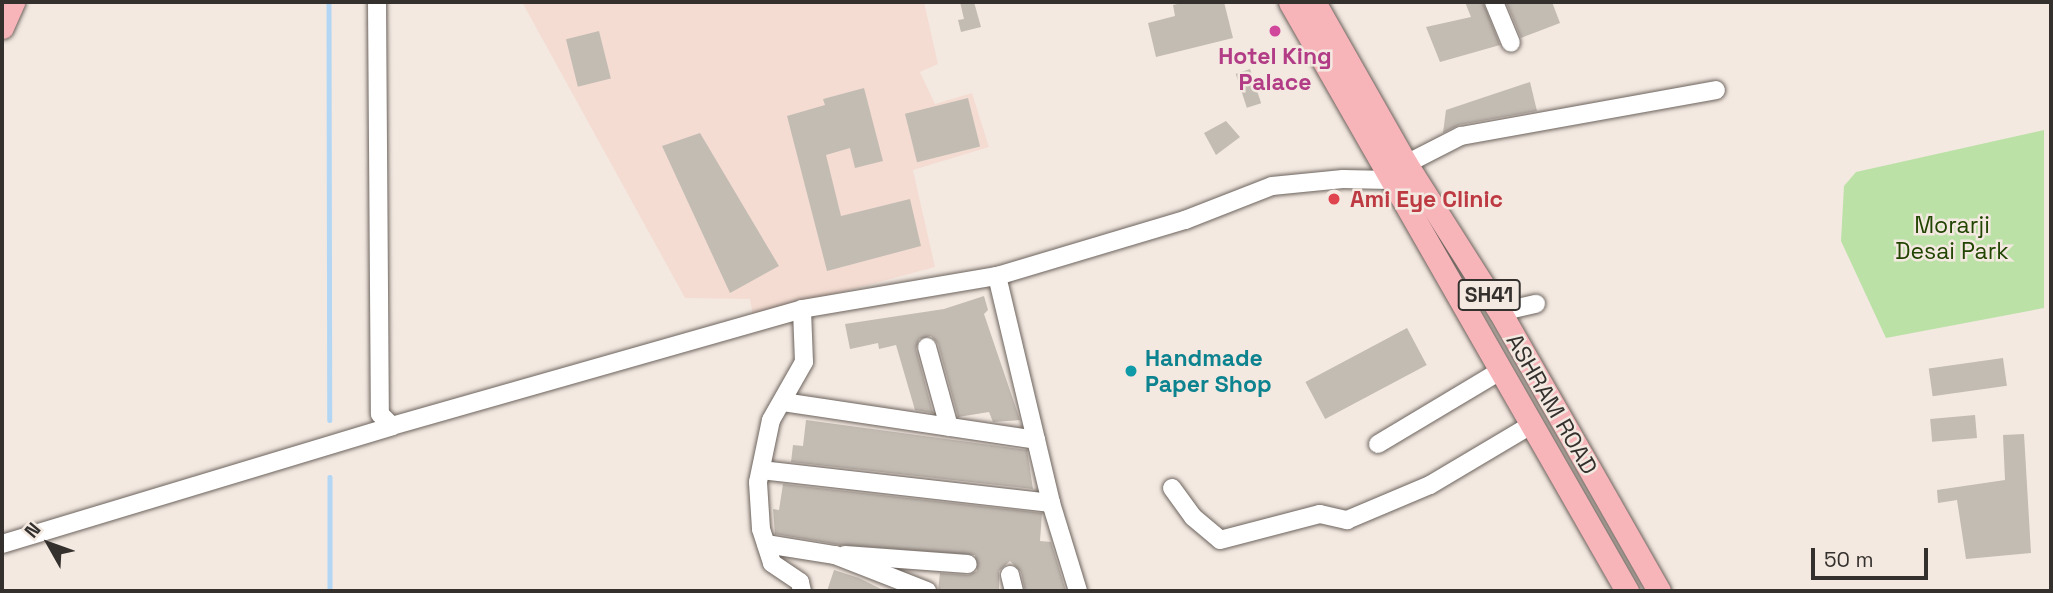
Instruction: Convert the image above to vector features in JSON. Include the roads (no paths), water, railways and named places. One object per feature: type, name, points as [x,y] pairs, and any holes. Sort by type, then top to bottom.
[{"type":"main road","points":[[2,27],[13,2]]},
{"type":"main road","name":"ASHRAM ROAD","points":[[1290,2],[1399,172],[1500,312],[1659,591]]},
{"type":"main road","name":"ASHRAM ROAD","points":[[1314,2],[1500,371],[1627,591]]},
{"type":"street","points":[[377,2],[380,414],[392,425]]},
{"type":"street","points":[[1494,2],[1511,43]]},
{"type":"street","points":[[2,544],[392,425],[802,309],[997,276],[1185,220],[1272,186],[1399,172],[1461,136],[1716,90]]},
{"type":"street","points":[[997,276],[1051,503],[1078,591]]},
{"type":"street","points":[[1500,312],[1536,304]]},
{"type":"street","points":[[802,309],[804,362],[771,420],[758,482],[766,544],[772,563],[800,582],[802,591]]},
{"type":"street","points":[[927,347],[949,427]]},
{"type":"street","points":[[1378,444],[1500,371]]},
{"type":"street","points":[[783,402],[1036,440]]},
{"type":"street","points":[[1172,488],[1193,517],[1220,540],[1320,514],[1348,520],[1430,485],[1531,425]]},
{"type":"street","points":[[761,470],[1051,503]]},
{"type":"street","points":[[766,544],[835,555],[968,564]]},
{"type":"street","points":[[835,555],[928,591]]},
{"type":"waterway","points":[[329,2],[330,420]]},
{"type":"waterway","points":[[330,477],[330,591]]},
{"type":"place","name":"Hotel King Palace","points":[[1275,31]]},
{"type":"place","name":"Ami Eye Clinic","points":[[1334,199]]},
{"type":"place","name":"Handmade Paper Shop","points":[[1131,371]]},
{"type":"park label","name":"Morarji Desai Park","points":[[1952,238]]}]
